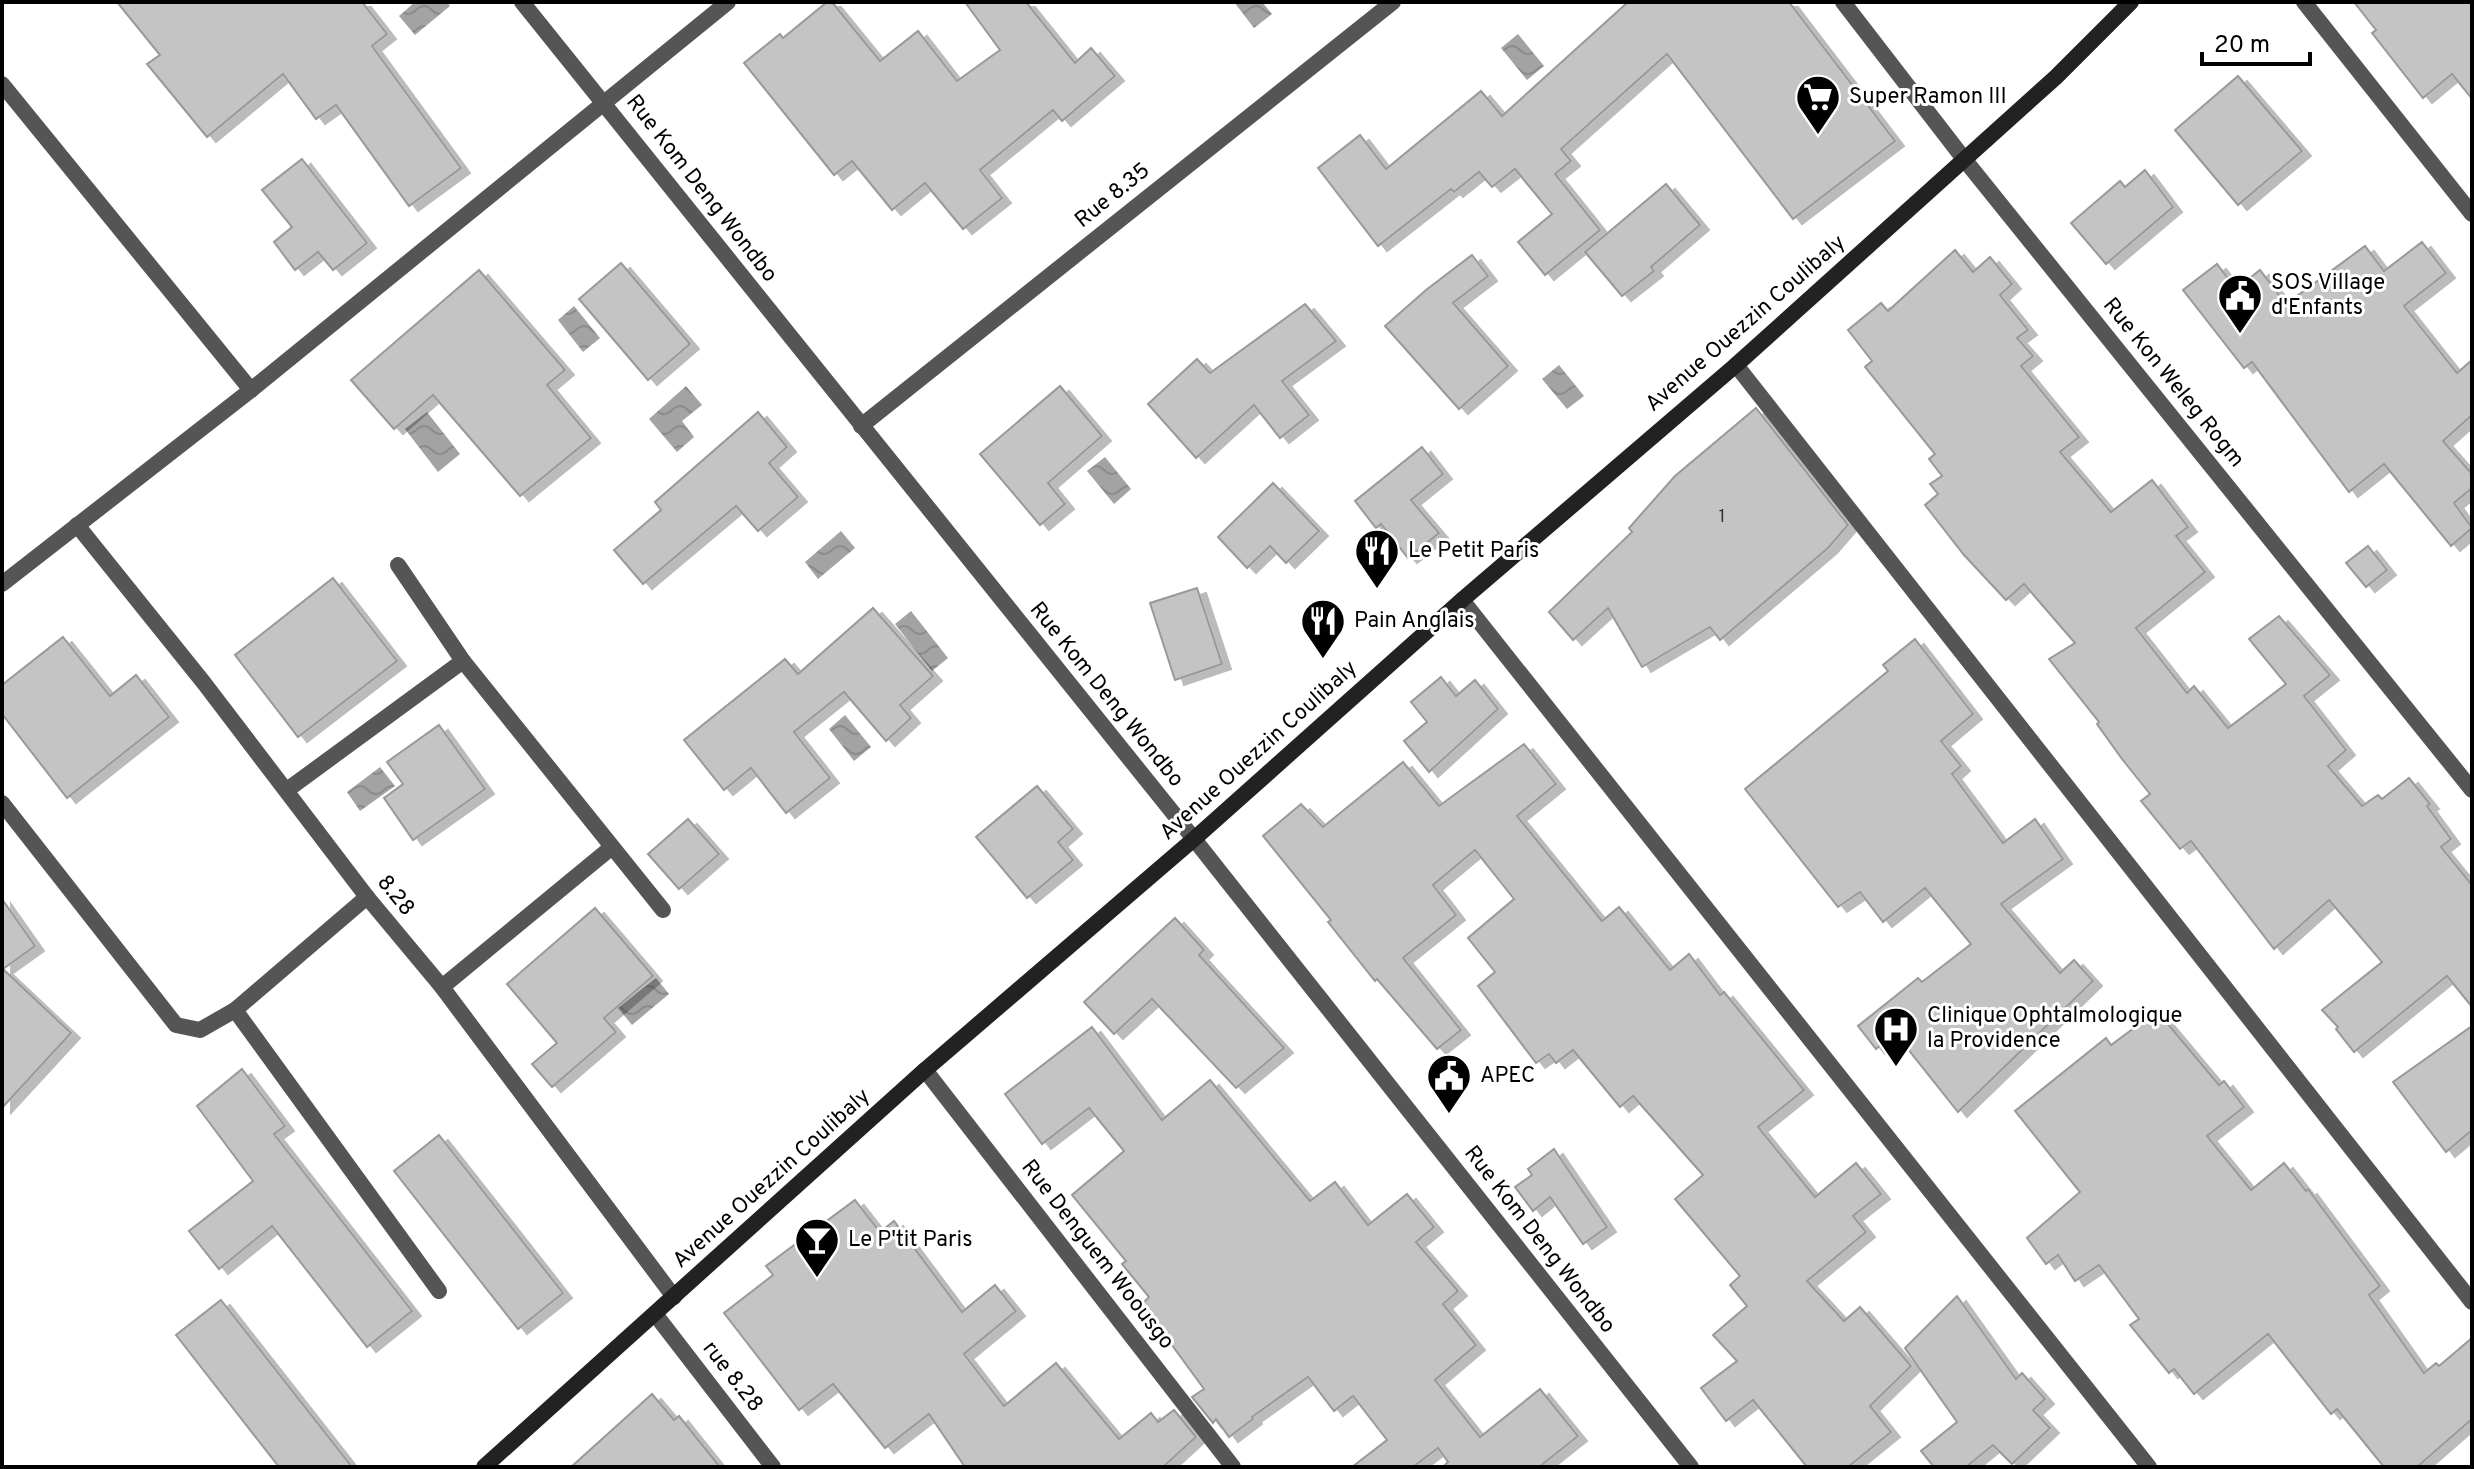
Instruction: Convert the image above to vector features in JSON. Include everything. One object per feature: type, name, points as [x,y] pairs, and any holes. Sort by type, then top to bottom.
[{"type":"main road","name":"Avenue Ouezzin Coulibaly","points":[[484,1467],[925,1070],[1194,839],[1462,600],[1736,365],[2056,77],[2131,2]]},
{"type":"street","name":"Rue Kom Deng Wondbo","points":[[522,2],[1194,839],[1691,1467]]},
{"type":"street","points":[[2,584],[251,390],[728,2]]},
{"type":"street","name":"Rue 8.35","points":[[861,426],[1393,2]]},
{"type":"street","name":"Rue Kon Weleg Rogm","points":[[1843,2],[1964,159],[2472,790]]},
{"type":"street","points":[[2304,2],[2472,214]]},
{"type":"street","points":[[2,84],[251,390]]},
{"type":"street","points":[[1736,365],[2472,1302]]},
{"type":"street","name":"8.28","points":[[77,525],[287,790],[367,897],[442,987],[674,1297]]},
{"type":"street","points":[[398,565],[463,661],[663,910]]},
{"type":"street","points":[[1462,600],[2149,1467]]},
{"type":"street","points":[[287,790],[463,661]]},
{"type":"street","points":[[2,803],[176,1025],[200,1030],[235,1010],[367,897]]},
{"type":"street","points":[[442,987],[612,847]]},
{"type":"street","points":[[235,1010],[439,1291]]},
{"type":"street","name":"Rue Denguem Woousgo","points":[[925,1070],[1233,1467]]},
{"type":"street","name":"rue 8.28","points":[[655,1314],[773,1467]]},
{"type":"water","points":[[415,2],[447,2],[450,6],[415,35],[399,16]]},
{"type":"water","points":[[1234,2],[1262,2],[1272,14],[1254,28]]},
{"type":"water","points":[[1518,34],[1544,66],[1527,80],[1501,48]]},
{"type":"water","points":[[574,306],[600,338],[583,352],[558,320]]},
{"type":"water","points":[[1559,365],[1584,396],[1567,409],[1542,379]]},
{"type":"water","points":[[686,386],[702,405],[682,421],[694,437],[677,452],[649,419]]},
{"type":"water","points":[[427,412],[460,454],[438,472],[405,429]]},
{"type":"water","points":[[1105,457],[1131,489],[1114,504],[1087,471]]},
{"type":"water","points":[[841,531],[855,548],[818,579],[805,562]]},
{"type":"water","points":[[911,611],[948,658],[932,671],[895,624]]},
{"type":"water","points":[[845,715],[871,747],[854,761],[829,729]]},
{"type":"water","points":[[380,767],[395,786],[360,811],[347,792]]},
{"type":"water","points":[[656,978],[669,994],[632,1025],[618,1008]]},
{"type":"building","points":[[117,2],[362,2],[387,34],[372,46],[461,168],[409,206],[336,105],[316,119],[283,74],[207,137],[147,64],[160,55]]},
{"type":"building","points":[[827,2],[832,2],[880,61],[918,31],[957,81],[1000,50],[965,2],[1026,2],[1075,63],[1091,48],[1115,76],[1062,121],[1053,110],[980,170],[1002,198],[963,229],[925,183],[892,210],[852,161],[834,175],[744,63],[780,34],[783,38]]},
{"type":"building","points":[[1628,2],[1789,2],[1895,141],[1793,219],[1667,54],[1561,149],[1571,161],[1555,174],[1600,230],[1545,275],[1518,242],[1552,214],[1515,169],[1492,187],[1479,172],[1454,192],[1451,189],[1378,246],[1318,168],[1360,135],[1386,169],[1481,91],[1502,116]]},
{"type":"building","points":[[2354,2],[2472,2],[2472,99],[2452,74],[2423,98],[2372,33],[2376,30]]},
{"type":"building","points":[[2238,76],[2302,151],[2238,205],[2175,130]]},
{"type":"building","points":[[302,159],[367,243],[333,270],[318,252],[295,270],[274,242],[292,227],[262,190]]},
{"type":"building","points":[[2145,170],[2173,207],[2106,264],[2071,223],[2120,181],[2125,187]]},
{"type":"building","points":[[1666,184],[1700,225],[1651,267],[1654,271],[1622,296],[1585,252]]},
{"type":"building","points":[[2422,242],[2446,273],[2404,306],[2457,373],[2472,360],[2472,415],[2443,441],[2472,474],[2472,488],[2454,503],[2472,528],[2451,546],[2384,464],[2349,492],[2252,362],[2244,368],[2183,290],[2217,264],[2236,289],[2260,270],[2286,304],[2365,246],[2384,271]]},
{"type":"building","points":[[1955,250],[1973,272],[1990,257],[2012,284],[2000,295],[2028,330],[2017,338],[2033,356],[2021,366],[2079,437],[2060,452],[2111,512],[2152,480],[2188,527],[2176,536],[2205,572],[2136,628],[2187,693],[2194,686],[2228,728],[2286,684],[2249,639],[2279,616],[2330,675],[2304,696],[2346,750],[2328,766],[2362,806],[2378,795],[2382,799],[2409,778],[2430,804],[2427,806],[2451,839],[2441,847],[2472,885],[2472,1007],[2447,976],[2354,1052],[2336,1029],[2338,1027],[2322,1010],[2382,962],[2329,900],[2274,949],[2191,841],[2180,849],[2141,801],[2150,794],[2049,659],[2075,643],[2024,584],[2006,600],[1964,555],[1925,505],[1938,494],[1930,484],[1942,476],[1929,459],[1935,454],[1865,367],[1872,361],[1848,330],[1881,303],[1888,311]]},
{"type":"building","points":[[1472,255],[1488,276],[1453,303],[1508,366],[1459,409],[1385,326]]},
{"type":"building","points":[[621,263],[690,344],[648,380],[579,299]]},
{"type":"building","points":[[479,270],[565,370],[547,385],[591,438],[520,496],[433,395],[394,429],[351,380]]},
{"type":"building","points":[[1305,304],[1336,341],[1282,381],[1309,415],[1280,438],[1254,405],[1196,458],[1148,404],[1197,359],[1210,373]]},
{"type":"building","points":[[1060,386],[1102,436],[1048,483],[1065,504],[1040,525],[980,454]]},
{"type":"building","points":[[1756,408],[1848,525],[1828,548],[1720,640],[1710,627],[1642,667],[1608,608],[1573,640],[1549,612],[1632,532],[1629,528],[1675,476]]},
{"type":"building","points":[[758,412],[787,447],[769,463],[798,497],[758,531],[736,506],[643,584],[614,550],[661,510],[655,502]]},
{"type":"building","points":[[1422,447],[1443,474],[1411,500],[1439,533],[1408,558],[1381,524],[1376,528],[1355,501]]},
{"type":"building","points":[[1273,483],[1319,531],[1286,563],[1270,546],[1247,568],[1218,537]]},
{"type":"building","points":[[2368,546],[2387,570],[2366,587],[2346,563]]},
{"type":"building","points":[[333,578],[397,661],[298,737],[235,655]]},
{"type":"building","points":[[1197,588],[1222,664],[1175,680],[1150,603]]},
{"type":"building","points":[[873,608],[933,676],[900,705],[911,718],[886,741],[844,692],[794,732],[830,778],[786,813],[751,768],[724,790],[684,740],[785,659],[798,674]]},
{"type":"building","points":[[63,637],[110,696],[136,675],[169,717],[67,798],[2,714],[2,685]]},
{"type":"building","points":[[1915,639],[1973,714],[1941,741],[1961,766],[1952,774],[2003,843],[2035,819],[2063,859],[2001,904],[2060,973],[2074,960],[2093,981],[1958,1112],[1895,1033],[1876,1049],[1858,1026],[1918,978],[1922,982],[1971,944],[1925,888],[1883,922],[1860,892],[1838,907],[1745,789],[1888,671],[1883,665]]},
{"type":"building","points":[[1441,677],[1456,696],[1475,680],[1498,709],[1429,772],[1404,741],[1427,722],[1411,702]]},
{"type":"building","points":[[439,725],[485,789],[413,840],[384,798],[403,784],[387,762]]},
{"type":"building","points":[[1524,744],[1556,784],[1517,816],[1602,921],[1619,907],[1670,970],[1689,954],[1720,995],[1724,992],[1804,1090],[1758,1127],[1815,1197],[1856,1163],[1881,1194],[1853,1216],[1866,1232],[1807,1281],[1844,1321],[1860,1307],[1911,1366],[1870,1406],[1891,1432],[1848,1467],[1807,1467],[1753,1400],[1726,1421],[1701,1388],[1737,1361],[1713,1335],[1747,1306],[1730,1285],[1740,1276],[1675,1199],[1703,1175],[1633,1096],[1620,1107],[1573,1050],[1556,1063],[1549,1054],[1536,1063],[1478,986],[1495,972],[1468,938],[1514,899],[1475,850],[1433,885],[1456,915],[1403,958],[1461,1030],[1437,1049],[1377,979],[1375,981],[1328,922],[1331,920],[1263,836],[1301,804],[1323,827],[1403,762],[1439,806]]},
{"type":"building","points":[[1037,786],[1073,829],[1058,842],[1073,860],[1027,898],[976,837]]},
{"type":"building","points":[[688,819],[719,854],[679,889],[648,854]]},
{"type":"building","points":[[2,899],[35,946],[3,969],[71,1033],[2,1108]]},
{"type":"building","points":[[595,908],[653,976],[604,1018],[616,1032],[552,1087],[532,1064],[557,1043],[507,984]]},
{"type":"building","points":[[1175,918],[1204,950],[1199,955],[1284,1048],[1236,1088],[1152,999],[1114,1034],[1084,1002]]},
{"type":"building","points":[[2157,1011],[2219,1085],[2224,1081],[2244,1107],[2207,1136],[2251,1190],[2284,1163],[2306,1191],[2308,1189],[2380,1286],[2369,1295],[2424,1373],[2436,1363],[2439,1366],[2472,1338],[2472,1419],[2417,1467],[2384,1467],[2337,1409],[2331,1414],[2268,1334],[2194,1394],[2174,1369],[2169,1373],[2130,1325],[2139,1319],[2099,1265],[2075,1281],[2058,1255],[2046,1264],[2027,1238],[2080,1192],[2015,1111],[2106,1038],[2111,1045]]},
{"type":"building","points":[[2472,1026],[2472,1130],[2446,1152],[2393,1082]]},
{"type":"building","points":[[1092,1027],[1162,1120],[1210,1080],[1310,1201],[1335,1182],[1368,1225],[1407,1194],[1434,1227],[1416,1242],[1458,1291],[1443,1304],[1476,1345],[1435,1380],[1480,1437],[1540,1389],[1578,1436],[1539,1467],[1443,1467],[1448,1462],[1438,1448],[1413,1467],[1352,1467],[1387,1440],[1353,1396],[1334,1411],[1308,1377],[1229,1437],[1216,1419],[1213,1423],[1192,1397],[1204,1389],[1142,1304],[1149,1297],[1122,1264],[1126,1261],[1072,1195],[1124,1151],[1089,1108],[1042,1144],[1005,1094]]},
{"type":"building","points":[[242,1069],[285,1126],[274,1134],[412,1311],[367,1347],[272,1226],[219,1269],[189,1231],[253,1181],[197,1106]]},
{"type":"building","points":[[439,1135],[563,1293],[518,1329],[394,1171]]},
{"type":"building","points":[[1554,1149],[1607,1227],[1583,1244],[1550,1197],[1533,1211],[1515,1187],[1532,1175],[1528,1169]]},
{"type":"building","points":[[855,1200],[880,1232],[894,1221],[962,1312],[995,1285],[1016,1311],[964,1354],[1004,1406],[1056,1363],[1119,1439],[1151,1413],[1158,1422],[1174,1410],[1196,1437],[1163,1467],[965,1467],[929,1414],[885,1448],[833,1384],[799,1410],[724,1313],[773,1275],[766,1266]]},
{"type":"building","points":[[1957,1296],[2016,1379],[2022,1373],[2045,1399],[2033,1410],[2050,1428],[2012,1464],[1993,1445],[1966,1467],[1934,1467],[1921,1451],[1957,1422],[1905,1348]]},
{"type":"building","points":[[221,1300],[352,1467],[279,1467],[176,1335]]},
{"type":"building","points":[[652,1394],[674,1420],[679,1416],[720,1467],[571,1467]]},
{"type":"place","name":"Super Ramon III","points":[[1818,136]]},
{"type":"place","name":"SOS Village d'Enfants","points":[[2240,335]]},
{"type":"place","name":"Le Petit Paris","points":[[1377,590]]},
{"type":"place","name":"Pain Anglais","points":[[1323,660]]},
{"type":"place","name":"Clinique Ophtalmologique la Providence","points":[[1896,1068]]},
{"type":"place","name":"APEC","points":[[1449,1115]]},
{"type":"place","name":"Le P'tit Paris","points":[[817,1279]]}]
